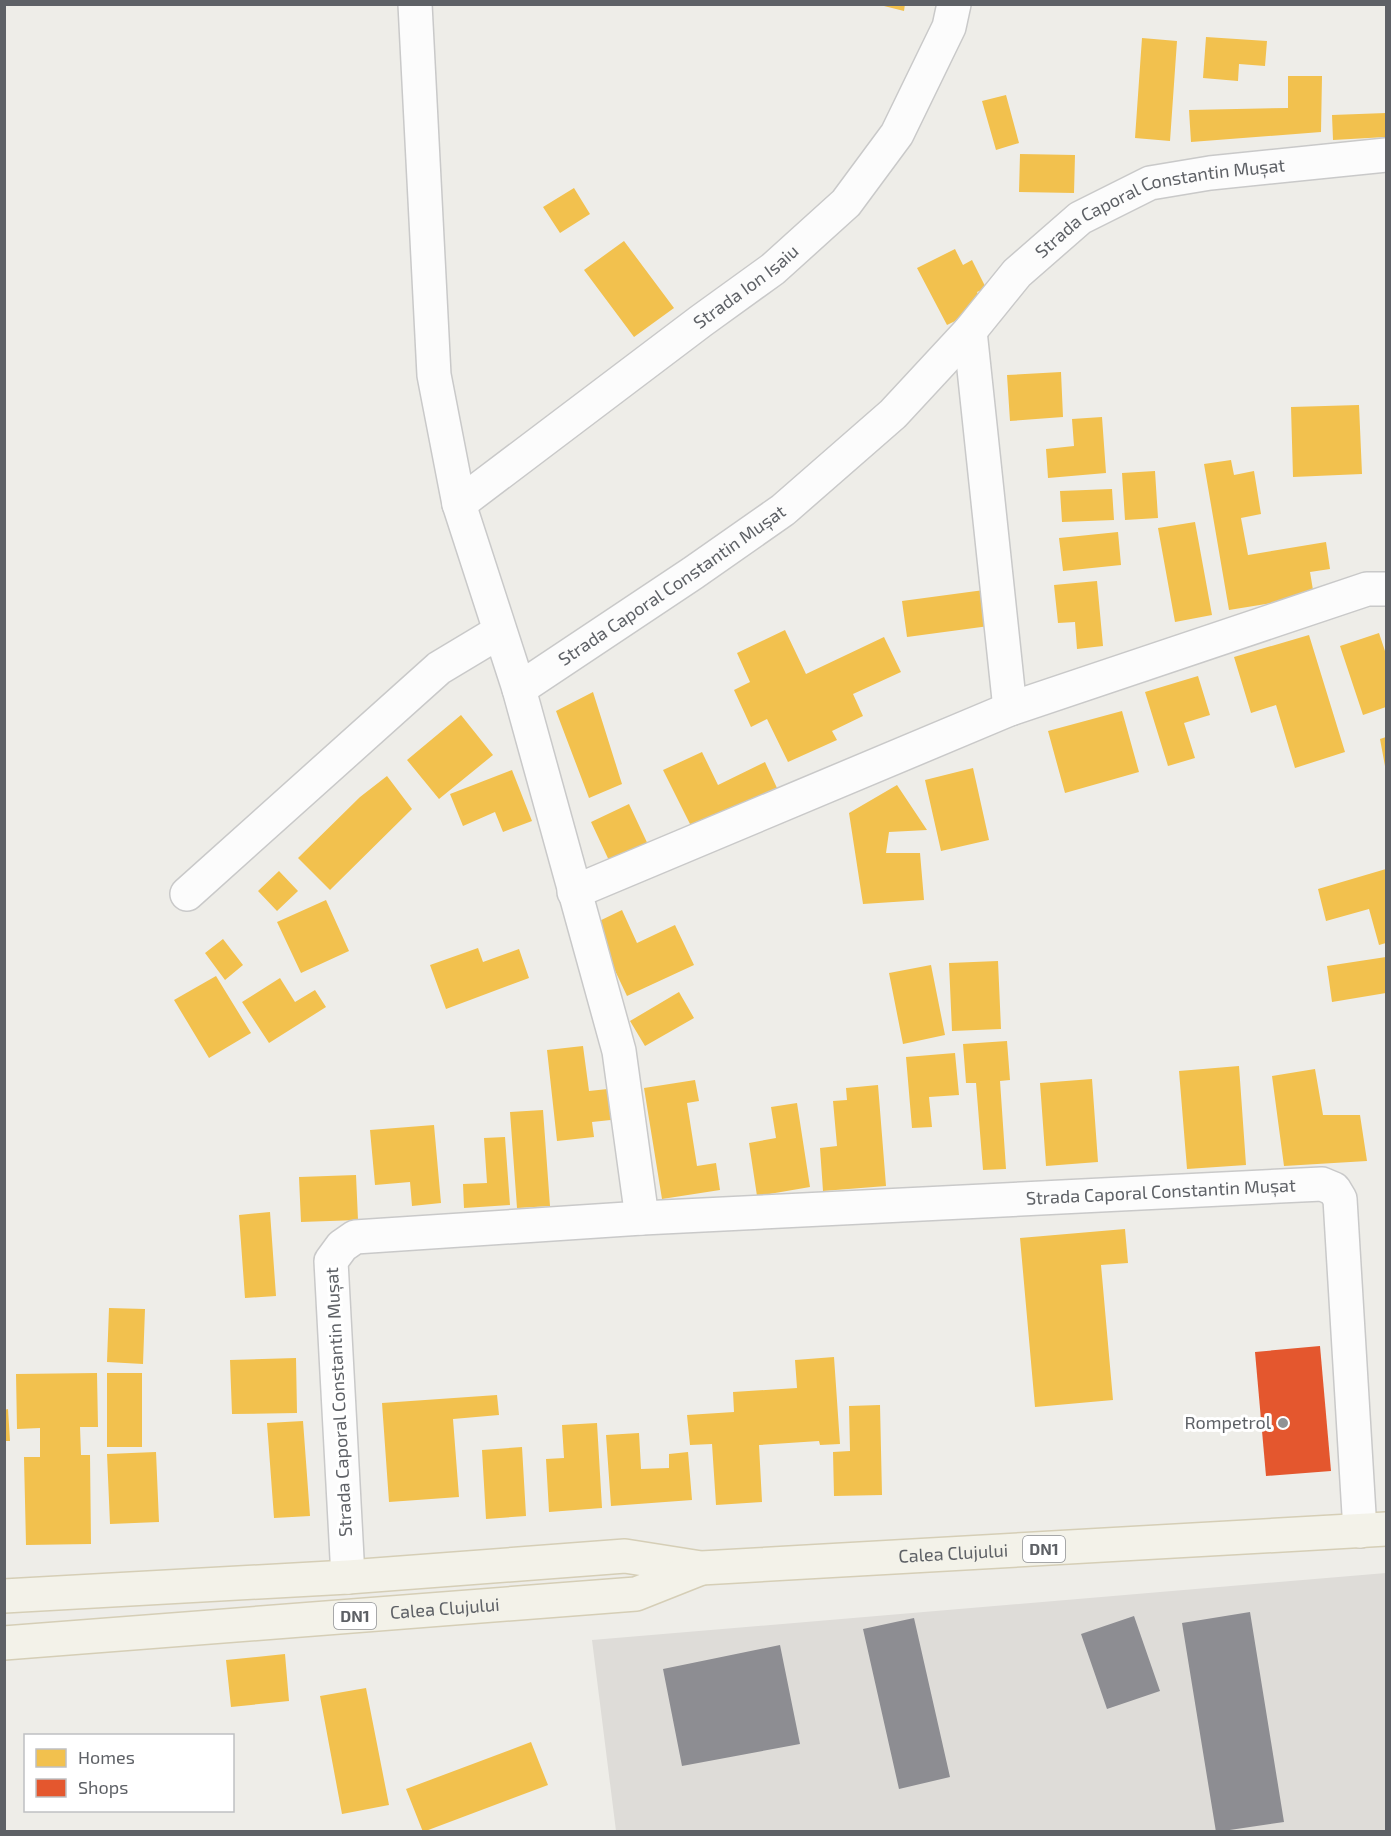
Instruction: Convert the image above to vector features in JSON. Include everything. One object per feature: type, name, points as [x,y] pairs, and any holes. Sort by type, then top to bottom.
[{"type":"main road","name":"Calea Clujului","points":[[4,1596],[348,1577],[625,1556],[701,1568],[1373,1530]]},
{"type":"main road","name":"Calea Clujului","points":[[4,1643],[636,1594],[701,1568]]},
{"type":"street","points":[[415,4],[434,375],[459,504],[519,689],[619,1051],[642,1218]]},
{"type":"street","name":"Strada Ion Isaiu","points":[[459,504],[773,269],[846,203],[897,134],[950,27],[954,4]]},
{"type":"street","name":"Strada Caporal Constantin Mușat","points":[[519,689],[783,510],[893,414],[970,331],[1017,273],[1080,218],[1150,183],[1210,173],[1386,155]]},
{"type":"street","points":[[970,331],[1010,709]]},
{"type":"street","points":[[574,891],[1010,709],[1367,589],[1386,589]]},
{"type":"street","points":[[187,894],[439,668],[499,632]]},
{"type":"street","name":"Strada Caporal Constantin Mușat","points":[[348,1577],[331,1261],[342,1246],[355,1237],[642,1218],[1322,1184],[1334,1189],[1340,1199],[1373,1530]]},
{"type":"shaded area","points":[[1386,1573],[1386,1831],[616,1831],[592,1640]]},
{"type":"building: Homes","points":[[876,4],[905,4],[904,11]]},
{"type":"building: Homes","points":[[1206,37],[1267,41],[1265,66],[1239,64],[1238,81],[1203,78]]},
{"type":"building: Homes","points":[[1142,38],[1177,41],[1170,141],[1135,138]]},
{"type":"building: Homes","points":[[1288,76],[1322,76],[1321,132],[1191,142],[1189,110],[1288,108]]},
{"type":"building: Homes","points":[[1006,95],[1019,143],[996,150],[982,101]]},
{"type":"building: Homes","points":[[1386,113],[1386,137],[1333,140],[1332,115]]},
{"type":"building: Homes","points":[[1020,154],[1075,155],[1074,193],[1019,192]]},
{"type":"building: Homes","points":[[574,188],[590,214],[560,233],[543,207]]},
{"type":"building: Homes","points":[[624,241],[674,308],[634,337],[584,270]]},
{"type":"building: Homes","points":[[955,249],[963,265],[972,260],[986,288],[977,292],[984,307],[947,325],[917,268]]},
{"type":"building: Homes","points":[[1061,372],[1063,417],[1010,421],[1007,375]]},
{"type":"building: Homes","points":[[1359,405],[1362,474],[1293,477],[1291,407]]},
{"type":"building: Homes","points":[[1102,417],[1106,473],[1048,478],[1046,449],[1074,446],[1072,419]]},
{"type":"building: Homes","points":[[1231,460],[1234,475],[1254,471],[1261,514],[1241,518],[1248,555],[1326,542],[1330,569],[1310,572],[1314,596],[1229,610],[1204,464]]},
{"type":"building: Homes","points":[[1155,471],[1158,518],[1125,520],[1122,473]]},
{"type":"building: Homes","points":[[1112,489],[1114,520],[1062,522],[1060,491]]},
{"type":"building: Homes","points":[[1195,522],[1212,615],[1175,622],[1158,528]]},
{"type":"building: Homes","points":[[1118,532],[1121,565],[1063,571],[1059,538]]},
{"type":"building: Homes","points":[[1097,581],[1103,646],[1077,649],[1075,622],[1058,623],[1054,585]]},
{"type":"building: Homes","points":[[984,590],[989,626],[907,637],[902,601]]},
{"type":"building: Homes","points":[[785,630],[806,674],[884,637],[901,672],[853,694],[863,716],[832,731],[837,740],[788,762],[767,719],[751,727],[734,690],[750,682],[737,653]]},
{"type":"building: Homes","points":[[1379,633],[1386,654],[1386,707],[1363,715],[1340,646]]},
{"type":"building: Homes","points":[[1309,635],[1345,752],[1295,768],[1276,705],[1251,713],[1234,657]]},
{"type":"building: Homes","points":[[1198,676],[1210,715],[1184,723],[1195,758],[1168,766],[1145,692]]},
{"type":"building: Homes","points":[[593,692],[622,784],[589,798],[556,711]]},
{"type":"building: Homes","points":[[1122,711],[1139,772],[1065,793],[1048,731]]},
{"type":"building: Homes","points":[[461,715],[493,755],[439,799],[407,760]]},
{"type":"building: Homes","points":[[1386,737],[1386,766],[1385,766],[1380,739]]},
{"type":"building: Homes","points":[[702,752],[718,785],[765,762],[777,788],[692,828],[663,770]]},
{"type":"building: Homes","points":[[973,768],[989,840],[941,851],[925,780]]},
{"type":"building: Homes","points":[[512,770],[532,821],[503,832],[495,812],[463,826],[450,794]]},
{"type":"building: Homes","points":[[387,776],[412,809],[330,890],[298,858],[360,797]]},
{"type":"building: Homes","points":[[897,785],[927,830],[889,832],[886,853],[920,853],[924,900],[863,904],[849,813]]},
{"type":"building: Homes","points":[[629,804],[651,851],[613,869],[591,822]]},
{"type":"building: Homes","points":[[1386,869],[1386,943],[1379,945],[1369,909],[1326,921],[1318,889]]},
{"type":"building: Homes","points":[[279,871],[298,891],[277,911],[258,891]]},
{"type":"building: Homes","points":[[326,900],[349,951],[301,973],[277,922]]},
{"type":"building: Homes","points":[[622,910],[637,943],[675,925],[694,965],[627,996],[593,924]]},
{"type":"building: Homes","points":[[223,939],[243,965],[225,980],[205,953]]},
{"type":"building: Homes","points":[[478,948],[483,962],[519,949],[529,978],[446,1009],[430,965]]},
{"type":"building: Homes","points":[[1386,957],[1386,993],[1332,1002],[1327,966]]},
{"type":"building: Homes","points":[[998,961],[1001,1029],[952,1031],[949,963]]},
{"type":"building: Homes","points":[[931,965],[945,1035],[903,1044],[889,973]]},
{"type":"building: Homes","points":[[216,976],[251,1033],[209,1058],[174,1000]]},
{"type":"building: Homes","points":[[280,978],[295,1002],[315,990],[326,1007],[269,1043],[242,1002]]},
{"type":"building: Homes","points":[[679,992],[694,1018],[645,1046],[630,1021]]},
{"type":"building: Homes","points":[[1007,1041],[1010,1080],[1000,1081],[1006,1169],[983,1170],[976,1083],[966,1083],[963,1044]]},
{"type":"building: Homes","points":[[583,1046],[589,1091],[617,1088],[620,1119],[592,1122],[594,1137],[557,1141],[547,1050]]},
{"type":"building: Homes","points":[[955,1053],[959,1095],[929,1097],[932,1127],[912,1128],[906,1057]]},
{"type":"building: Homes","points":[[1239,1066],[1246,1165],[1187,1169],[1179,1071]]},
{"type":"building: Homes","points":[[1315,1069],[1323,1115],[1360,1115],[1367,1161],[1284,1166],[1272,1076]]},
{"type":"building: Homes","points":[[1092,1079],[1098,1162],[1046,1166],[1040,1083]]},
{"type":"building: Homes","points":[[695,1080],[699,1101],[687,1103],[697,1166],[716,1163],[720,1190],[662,1199],[644,1088]]},
{"type":"building: Homes","points":[[878,1085],[886,1186],[823,1191],[820,1148],[837,1146],[833,1101],[847,1100],[846,1088]]},
{"type":"building: Homes","points":[[797,1103],[810,1187],[757,1196],[749,1143],[776,1138],[771,1107]]},
{"type":"building: Homes","points":[[543,1110],[550,1206],[517,1208],[510,1112]]},
{"type":"building: Homes","points":[[434,1125],[441,1203],[412,1206],[410,1182],[375,1185],[370,1130]]},
{"type":"building: Homes","points":[[505,1137],[510,1205],[464,1208],[463,1184],[487,1183],[484,1138]]},
{"type":"building: Homes","points":[[356,1175],[358,1220],[301,1222],[299,1177]]},
{"type":"building: Homes","points":[[270,1212],[276,1296],[245,1298],[239,1215]]},
{"type":"building: Homes","points":[[1125,1229],[1128,1263],[1101,1265],[1113,1400],[1035,1407],[1020,1238]]},
{"type":"building: Homes","points":[[109,1308],[145,1309],[143,1364],[107,1362]]},
{"type":"building: Homes","points":[[834,1357],[840,1444],[820,1445],[819,1441],[759,1445],[762,1502],[716,1505],[712,1444],[690,1445],[687,1415],[734,1412],[733,1392],[797,1388],[795,1360]]},
{"type":"building: Homes","points":[[296,1358],[297,1413],[232,1414],[230,1360]]},
{"type":"building: Homes","points":[[97,1373],[98,1427],[80,1427],[81,1455],[90,1455],[91,1544],[26,1545],[24,1457],[40,1457],[40,1428],[17,1429],[16,1374]]},
{"type":"building: Homes","points":[[107,1373],[142,1373],[142,1447],[107,1447]]},
{"type":"building: Homes","points":[[497,1395],[499,1415],[453,1419],[459,1497],[389,1502],[382,1403]]},
{"type":"building: Homes","points":[[880,1405],[882,1495],[834,1496],[833,1452],[850,1451],[849,1406]]},
{"type":"building: Homes","points":[[8,1409],[10,1441],[4,1441],[4,1410]]},
{"type":"building: Homes","points":[[303,1421],[310,1516],[274,1518],[267,1423]]},
{"type":"building: Homes","points":[[597,1423],[602,1508],[549,1512],[546,1459],[564,1458],[562,1425]]},
{"type":"building: Homes","points":[[639,1433],[641,1469],[669,1468],[669,1454],[688,1452],[692,1500],[611,1506],[606,1435]]},
{"type":"building: Homes","points":[[522,1447],[526,1516],[486,1519],[482,1450]]},
{"type":"building: Homes","points":[[156,1452],[159,1522],[110,1524],[107,1454]]},
{"type":"building: Homes","points":[[285,1654],[289,1701],[231,1707],[226,1660]]},
{"type":"building: Homes","points":[[366,1688],[389,1805],[342,1814],[320,1696]]},
{"type":"building: Homes","points":[[531,1742],[548,1785],[423,1832],[406,1789]]},
{"type":"building: Shops","points":[[1320,1346],[1331,1471],[1266,1476],[1255,1352]]},
{"type":"building: Industry","points":[[1250,1612],[1284,1822],[1216,1832],[1182,1623]]},
{"type":"building: Industry","points":[[1134,1616],[1160,1691],[1107,1709],[1081,1634]]},
{"type":"building: Industry","points":[[914,1618],[950,1777],[899,1789],[863,1629]]},
{"type":"building: Industry","points":[[780,1645],[800,1744],[682,1766],[663,1669]]},
{"type":"place","name":"Rompetrol","points":[[1283,1423]]}]
